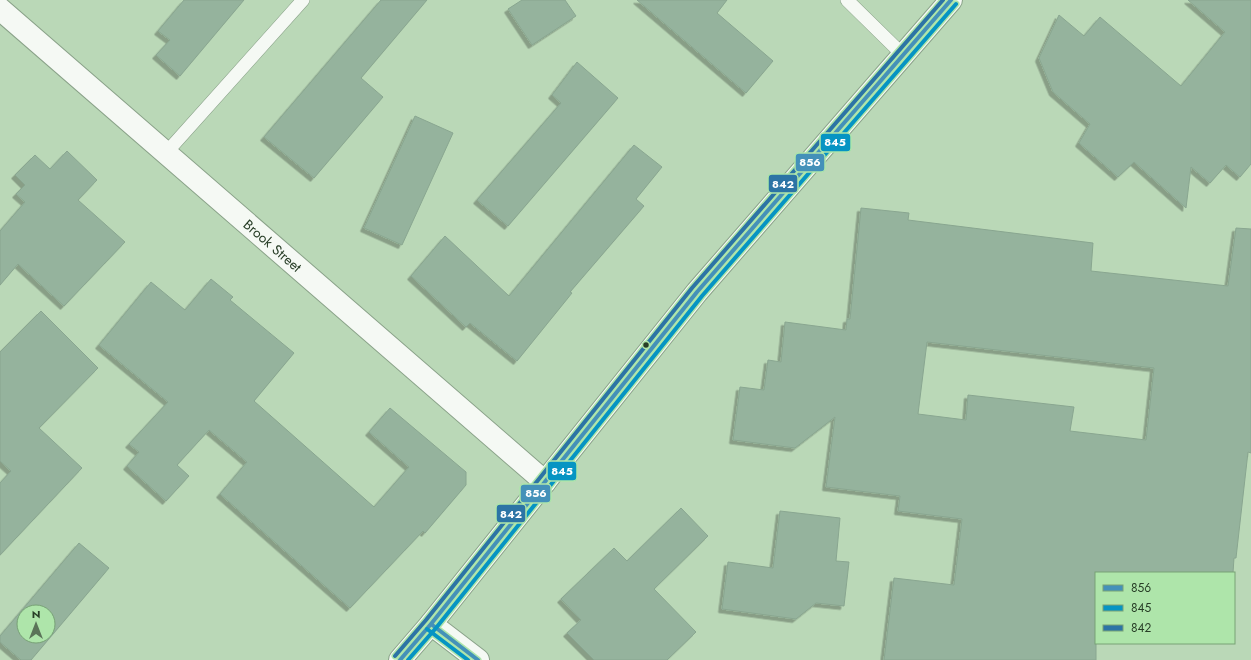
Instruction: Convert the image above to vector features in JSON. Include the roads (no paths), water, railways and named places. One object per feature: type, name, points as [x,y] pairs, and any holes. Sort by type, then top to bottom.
[{"type":"main road","points":[[406,658],[431,624],[698,292],[951,0]]},
{"type":"main road","name":"Brook Street","points":[[0,8],[545,482]]},
{"type":"main road","points":[[431,624],[478,660]]},
{"type":"lane","points":[[166,153],[303,0]]},
{"type":"lane","points":[[847,0],[903,55]]}]
